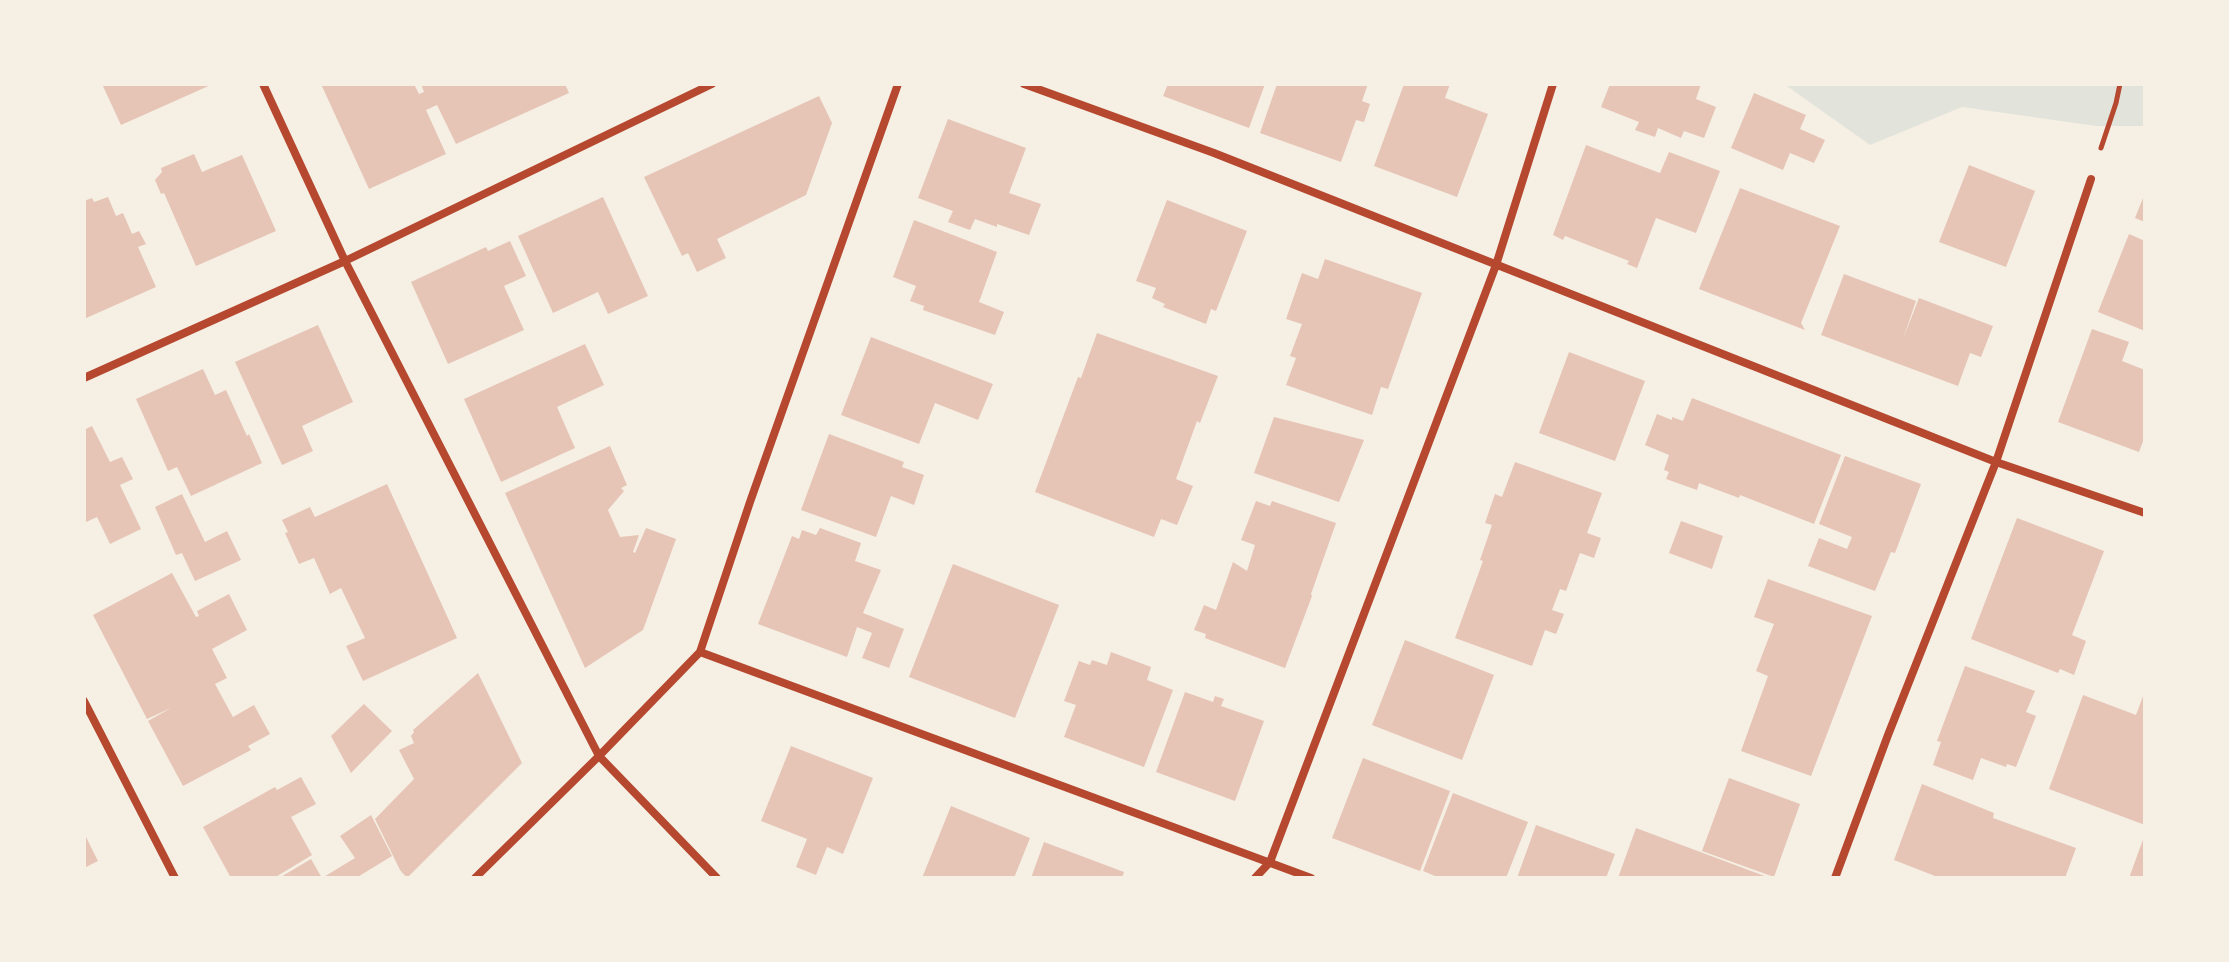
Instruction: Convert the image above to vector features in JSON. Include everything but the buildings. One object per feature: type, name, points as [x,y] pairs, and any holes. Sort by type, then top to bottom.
[{"type":"street","points":[[263,84],[345,261],[599,756],[717,878]]},
{"type":"street","points":[[84,378],[345,261],[712,84]]},
{"type":"street","points":[[475,878],[700,652],[898,84]]},
{"type":"street","points":[[1024,84],[1214,153],[1996,462],[2145,513]]},
{"type":"street","points":[[1255,878],[1270,862],[1496,265],[1553,84]]},
{"type":"street","points":[[1835,878],[1996,462],[2091,179]]},
{"type":"street","points":[[700,652],[1311,878]]},
{"type":"street","points":[[84,701],[175,878]]},
{"type":"path","points":[[2091,179],[2120,84]]},
{"type":"shaded area","points":[[1784,84],[2145,84],[2145,126],[2096,126],[1962,107],[1870,145]]}]
